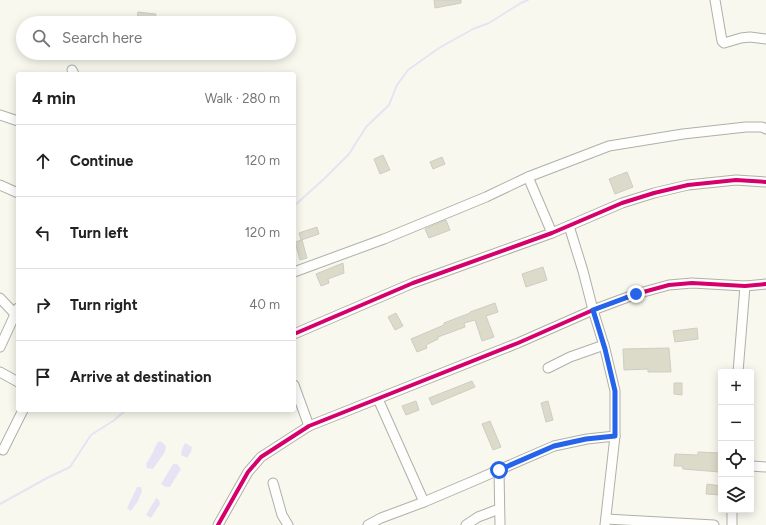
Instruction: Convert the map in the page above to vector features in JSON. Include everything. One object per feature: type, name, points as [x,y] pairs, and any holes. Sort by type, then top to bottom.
[{"type":"street","points":[[716,0],[722,40],[724,43],[750,37],[766,39]]},
{"type":"street","points":[[0,115],[16,120]]},
{"type":"street","points":[[296,271],[384,239],[486,197],[528,177],[609,146],[683,134],[746,127],[762,127],[766,129]]},
{"type":"street","points":[[528,177],[552,233]]},
{"type":"street","points":[[296,333],[413,283],[552,233],[622,203],[654,193],[688,186],[736,180],[766,182]]},
{"type":"street","points":[[0,184],[16,192]]},
{"type":"street","points":[[569,226],[604,345],[615,391],[615,436],[606,522],[714,525]]},
{"type":"street","points":[[218,525],[253,465],[261,457],[309,426],[518,343],[593,310],[636,294],[669,285],[692,283],[745,286],[766,284]]},
{"type":"street","points":[[738,369],[745,286]]},
{"type":"street","points":[[0,298],[16,310]]},
{"type":"street","points":[[0,347],[16,313]]},
{"type":"street","points":[[548,368],[570,357],[604,345]]},
{"type":"street","points":[[0,372],[16,381]]},
{"type":"street","points":[[296,390],[309,426]]},
{"type":"street","points":[[378,399],[424,502]]},
{"type":"street","points":[[3,450],[22,412]]},
{"type":"street","points":[[368,525],[381,518],[424,502],[554,446],[586,439],[615,436]]},
{"type":"street","points":[[754,466],[766,468]]},
{"type":"street","points":[[499,470],[500,525]]},
{"type":"street","points":[[273,483],[282,515],[288,525]]},
{"type":"street","points":[[466,525],[478,517],[499,509]]},
{"type":"street","points":[[732,513],[732,525]]},
{"type":"shaded area","points":[[160,441],[166,446],[165,452],[153,469],[147,468],[146,464],[157,443]]},
{"type":"shaded area","points":[[185,443],[192,447],[187,458],[181,455]]},
{"type":"shaded area","points":[[173,464],[177,464],[181,469],[170,487],[166,487],[161,484]]},
{"type":"shaded area","points":[[137,487],[141,487],[142,491],[138,501],[131,511],[127,508]]},
{"type":"shaded area","points":[[156,498],[159,500],[160,504],[151,518],[146,515]]},
{"type":"building","points":[[434,0],[461,0],[461,3],[435,8]]},
{"type":"building","points":[[138,12],[156,14],[156,16],[137,16]]},
{"type":"building","points":[[383,155],[390,170],[380,174],[374,159]]},
{"type":"building","points":[[442,157],[445,164],[433,169],[430,162]]},
{"type":"building","points":[[627,172],[633,187],[615,194],[609,179]]},
{"type":"building","points":[[446,220],[450,230],[429,238],[425,229]]},
{"type":"building","points":[[317,227],[319,234],[301,240],[299,233]]},
{"type":"building","points":[[302,240],[307,258],[300,260],[296,242]]},
{"type":"building","points":[[343,263],[344,273],[328,279],[329,283],[321,286],[316,274]]},
{"type":"building","points":[[543,267],[547,280],[526,287],[522,274]]},
{"type":"building","points":[[495,303],[498,312],[486,316],[494,337],[482,341],[475,320],[464,323],[465,327],[438,337],[438,339],[426,345],[427,348],[417,352],[411,339],[444,325],[444,323]]},
{"type":"building","points":[[396,313],[403,326],[395,330],[388,317]]},
{"type":"building","points":[[697,328],[698,339],[675,342],[673,331]]},
{"type":"building","points":[[669,348],[671,372],[648,372],[648,369],[624,370],[623,349]]},
{"type":"building","points":[[472,381],[475,387],[432,405],[429,398]]},
{"type":"building","points":[[674,383],[682,383],[682,395],[674,394]]},
{"type":"building","points":[[416,401],[419,410],[406,415],[402,406]]},
{"type":"building","points":[[548,401],[553,420],[546,422],[541,403]]},
{"type":"building","points":[[490,421],[501,447],[493,450],[482,424]]},
{"type":"building","points":[[698,452],[718,453],[718,472],[683,469],[682,466],[674,466],[675,454],[698,455]]},
{"type":"building","points":[[707,484],[718,486],[718,495],[706,494]]},
{"type":"waterway","points":[[296,204],[349,154],[366,127],[389,105],[397,85],[408,70],[439,48],[473,29],[489,23],[528,0]]},
{"type":"waterway","points":[[0,504],[70,467],[91,435],[113,421],[124,412]]},
{"type":"cycle path","points":[[296,333],[413,283],[552,233],[622,203],[654,193],[688,185],[736,180],[766,182]]},
{"type":"cycle path","points":[[218,525],[248,472],[261,457],[309,426],[518,343],[593,310],[636,294],[669,285],[692,283],[745,286],[766,284]]},
{"type":"route","points":[[499,470],[554,446],[586,439],[615,436],[615,391],[605,349],[593,310],[636,294]]}]
